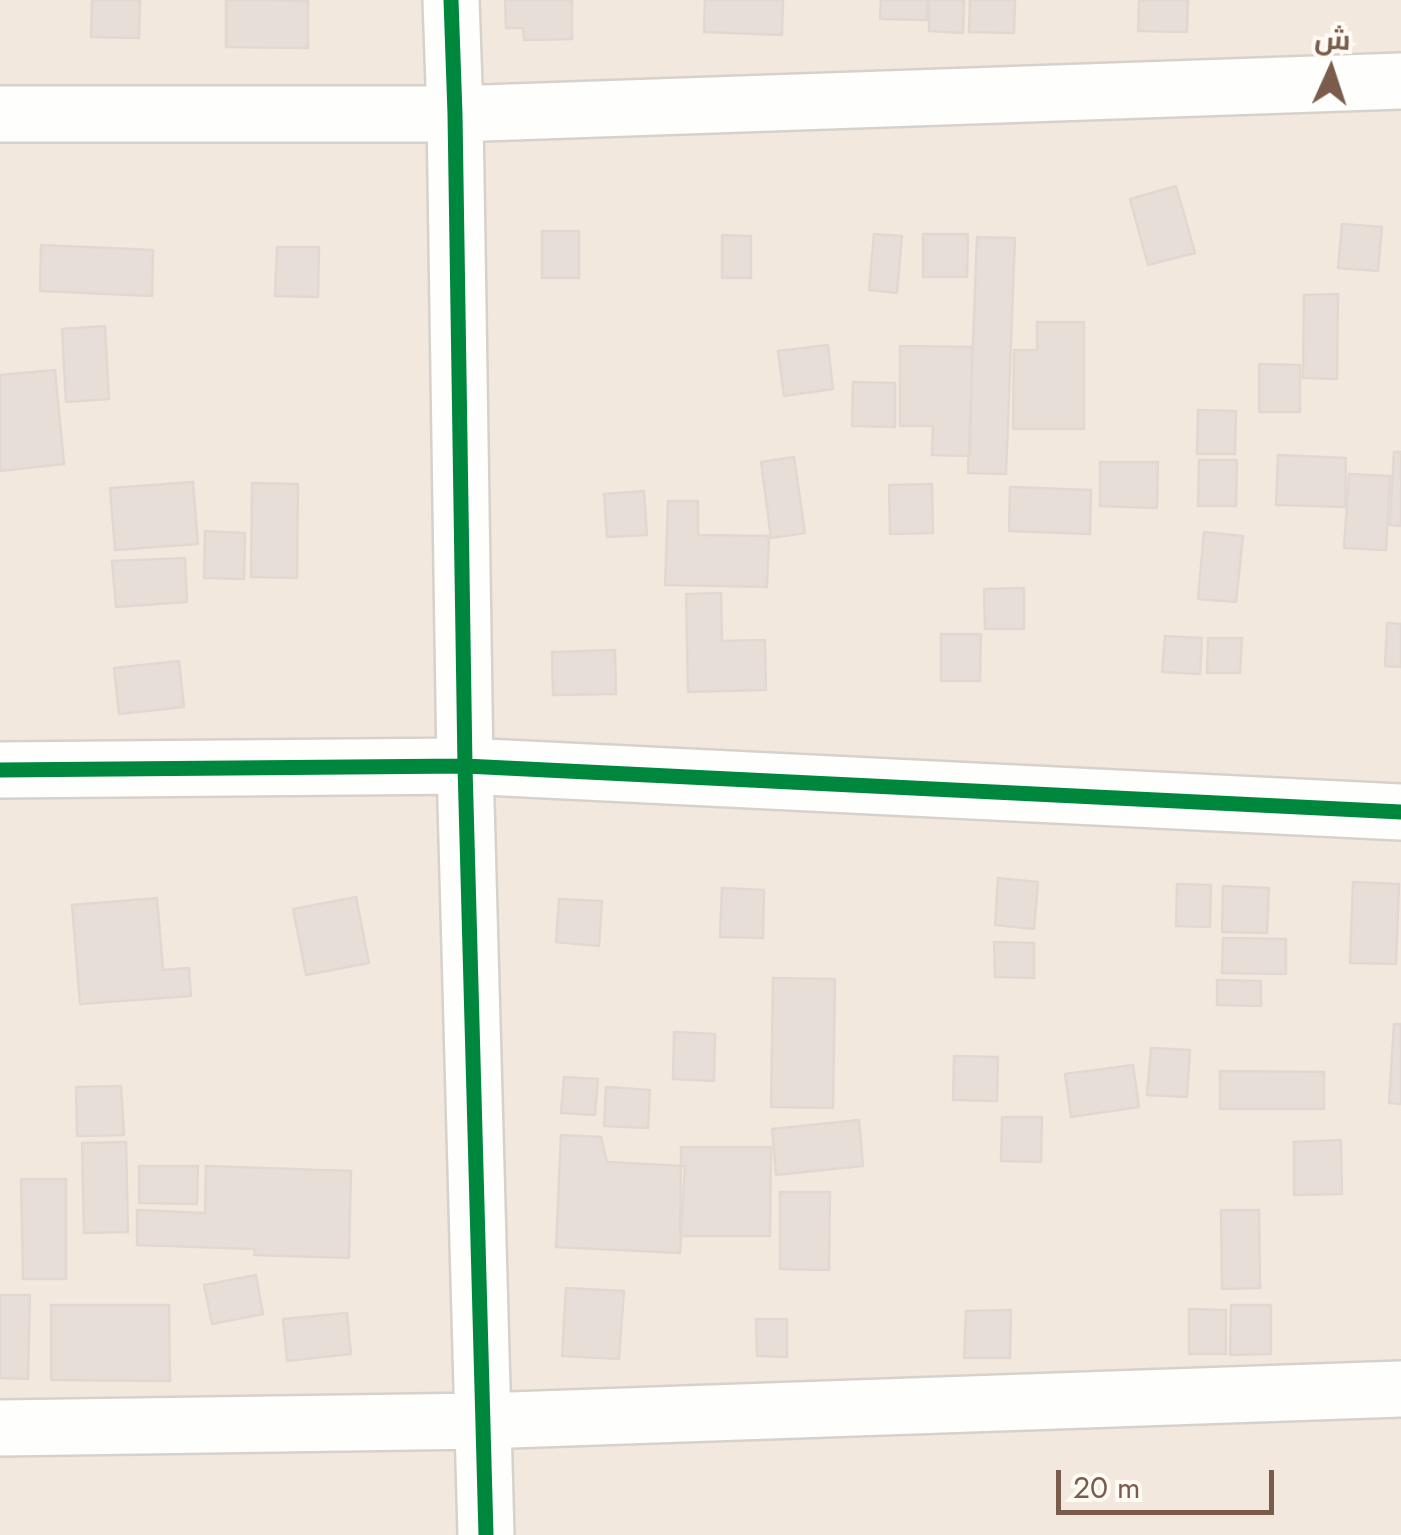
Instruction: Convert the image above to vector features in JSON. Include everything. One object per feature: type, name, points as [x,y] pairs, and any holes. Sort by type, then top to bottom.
[{"type":"street","points":[[451,0],[464,766],[486,1535]]},
{"type":"street","points":[[0,114],[455,114],[1401,81]]},
{"type":"street","points":[[0,770],[464,766],[1401,812]]},
{"type":"street","points":[[0,1428],[482,1420],[1401,1389]]},
{"type":"shaded area","points":[[0,0],[1401,0],[1401,1535],[0,1535]]},
{"type":"building","points":[[92,0],[140,0],[139,38],[91,37]]},
{"type":"building","points":[[226,0],[308,1],[308,48],[226,47]]},
{"type":"building","points":[[505,0],[572,0],[572,39],[524,40],[523,28],[506,28]]},
{"type":"building","points":[[705,0],[783,0],[782,35],[704,32]]},
{"type":"building","points":[[881,0],[927,0],[927,20],[880,19]]},
{"type":"building","points":[[929,0],[964,0],[963,33],[929,31]]},
{"type":"building","points":[[970,0],[1015,0],[1014,33],[969,32]]},
{"type":"building","points":[[1139,0],[1188,0],[1187,32],[1138,31]]},
{"type":"building","points":[[1176,186],[1195,253],[1148,265],[1130,199]]},
{"type":"building","points":[[1342,224],[1382,227],[1378,271],[1338,268]]},
{"type":"building","points":[[542,231],[579,231],[579,278],[542,278]]},
{"type":"building","points":[[874,234],[902,236],[897,293],[869,290]]},
{"type":"building","points":[[923,234],[968,234],[967,277],[923,277]]},
{"type":"building","points":[[722,235],[751,236],[751,278],[722,278]]},
{"type":"building","points":[[977,237],[1015,238],[1006,474],[968,473]]},
{"type":"building","points":[[41,245],[153,250],[152,296],[40,291]]},
{"type":"building","points":[[277,247],[319,247],[318,297],[275,296]]},
{"type":"building","points":[[1338,294],[1337,379],[1303,378],[1304,295]]},
{"type":"building","points":[[1037,322],[1084,322],[1084,429],[1013,429],[1014,350],[1037,350]]},
{"type":"building","points":[[105,326],[109,399],[66,402],[62,329]]},
{"type":"building","points":[[828,345],[833,389],[784,396],[778,351]]},
{"type":"building","points":[[900,346],[972,347],[970,456],[932,455],[933,426],[900,426]]},
{"type":"building","points":[[1259,364],[1300,365],[1300,412],[1259,412]]},
{"type":"building","points":[[55,370],[64,464],[0,471],[0,375]]},
{"type":"building","points":[[853,382],[895,383],[895,427],[852,426]]},
{"type":"building","points":[[1198,410],[1236,411],[1235,454],[1197,454]]},
{"type":"building","points":[[1394,452],[1401,452],[1401,526],[1390,525]]},
{"type":"building","points":[[1278,455],[1346,458],[1345,507],[1276,505]]},
{"type":"building","points":[[794,457],[805,533],[771,538],[761,462]]},
{"type":"building","points":[[1199,460],[1237,460],[1236,506],[1198,506]]},
{"type":"building","points":[[1100,462],[1158,462],[1157,508],[1100,506]]},
{"type":"building","points":[[1349,474],[1390,476],[1386,550],[1344,548]]},
{"type":"building","points":[[193,482],[198,544],[115,550],[110,488]]},
{"type":"building","points":[[252,483],[298,484],[297,578],[251,577]]},
{"type":"building","points":[[932,484],[933,533],[890,534],[889,485]]},
{"type":"building","points":[[1010,487],[1091,490],[1090,534],[1009,531]]},
{"type":"building","points":[[644,491],[647,535],[607,537],[604,494]]},
{"type":"building","points":[[668,501],[698,501],[698,535],[769,536],[767,587],[665,585]]},
{"type":"building","points":[[205,531],[245,533],[244,579],[204,578]]},
{"type":"building","points":[[1204,532],[1243,536],[1236,602],[1198,599]]},
{"type":"building","points":[[185,558],[187,602],[116,607],[112,561]]},
{"type":"building","points":[[1024,588],[1024,629],[985,629],[984,589]]},
{"type":"building","points":[[721,593],[722,641],[765,640],[766,690],[688,692],[686,594]]},
{"type":"building","points":[[1387,623],[1401,624],[1401,667],[1385,666]]},
{"type":"building","points":[[941,634],[981,634],[980,681],[941,681]]},
{"type":"building","points":[[1165,636],[1202,638],[1200,674],[1162,672]]},
{"type":"building","points":[[1208,638],[1242,638],[1240,673],[1207,673]]},
{"type":"building","points":[[615,650],[616,694],[553,695],[552,652]]},
{"type":"building","points":[[179,661],[184,707],[119,714],[114,668]]},
{"type":"building","points":[[998,878],[1038,882],[1034,929],[995,925]]},
{"type":"building","points":[[1353,882],[1399,884],[1396,964],[1350,963]]},
{"type":"building","points":[[1177,884],[1211,885],[1210,927],[1176,926]]},
{"type":"building","points":[[1223,886],[1269,888],[1267,933],[1222,932]]},
{"type":"building","points":[[722,888],[764,890],[763,938],[720,937]]},
{"type":"building","points":[[356,897],[369,963],[306,975],[293,909]]},
{"type":"building","points":[[157,898],[163,970],[189,968],[191,996],[80,1004],[72,905]]},
{"type":"building","points":[[559,899],[602,901],[599,946],[556,942]]},
{"type":"building","points":[[1223,938],[1286,939],[1286,974],[1222,973]]},
{"type":"building","points":[[994,942],[1034,943],[1034,978],[995,977]]},
{"type":"building","points":[[773,978],[835,979],[833,1108],[771,1107]]},
{"type":"building","points":[[1217,980],[1261,981],[1261,1006],[1217,1005]]},
{"type":"building","points":[[1394,1024],[1401,1024],[1401,1104],[1389,1103]]},
{"type":"building","points":[[674,1032],[715,1034],[714,1081],[673,1079]]},
{"type":"building","points":[[1151,1048],[1190,1050],[1187,1097],[1147,1095]]},
{"type":"building","points":[[954,1056],[998,1057],[997,1101],[953,1100]]},
{"type":"building","points":[[1133,1065],[1139,1107],[1071,1117],[1065,1074]]},
{"type":"building","points":[[1220,1071],[1324,1072],[1324,1109],[1220,1109]]},
{"type":"building","points":[[564,1077],[598,1079],[595,1115],[561,1113]]},
{"type":"building","points":[[121,1086],[124,1135],[77,1136],[76,1087]]},
{"type":"building","points":[[606,1087],[650,1090],[648,1128],[604,1126]]},
{"type":"building","points":[[1002,1117],[1042,1117],[1041,1162],[1001,1161]]},
{"type":"building","points":[[859,1120],[863,1166],[776,1175],[772,1129]]},
{"type":"building","points":[[561,1135],[601,1137],[607,1162],[685,1166],[680,1253],[556,1247]]},
{"type":"building","points":[[1341,1140],[1342,1194],[1294,1195],[1294,1142]]},
{"type":"building","points":[[126,1142],[128,1232],[84,1233],[82,1143]]},
{"type":"building","points":[[681,1147],[771,1147],[770,1236],[680,1236]]},
{"type":"building","points":[[139,1166],[198,1166],[197,1204],[139,1203]]},
{"type":"building","points":[[206,1166],[351,1171],[349,1258],[254,1255],[255,1249],[137,1245],[137,1210],[205,1213]]},
{"type":"building","points":[[21,1179],[66,1179],[66,1279],[23,1279]]},
{"type":"building","points":[[780,1192],[830,1192],[829,1270],[780,1269]]},
{"type":"building","points":[[1221,1210],[1259,1210],[1260,1288],[1222,1289]]},
{"type":"building","points":[[256,1275],[263,1314],[212,1324],[204,1285]]},
{"type":"building","points":[[566,1288],[624,1291],[619,1359],[562,1356]]},
{"type":"building","points":[[0,1295],[30,1295],[28,1379],[0,1378]]},
{"type":"building","points":[[51,1305],[169,1305],[170,1381],[51,1380]]},
{"type":"building","points":[[1231,1305],[1271,1305],[1271,1354],[1230,1355]]},
{"type":"building","points":[[1189,1309],[1226,1310],[1226,1354],[1189,1354]]},
{"type":"building","points":[[1011,1310],[1010,1358],[964,1358],[966,1311]]},
{"type":"building","points":[[347,1313],[351,1354],[287,1361],[283,1319]]},
{"type":"building","points":[[756,1319],[787,1319],[787,1357],[757,1356]]},
{"type":"cycle path","points":[[451,0],[465,766],[486,1535]]},
{"type":"cycle path","points":[[0,770],[465,766],[1401,812]]}]
